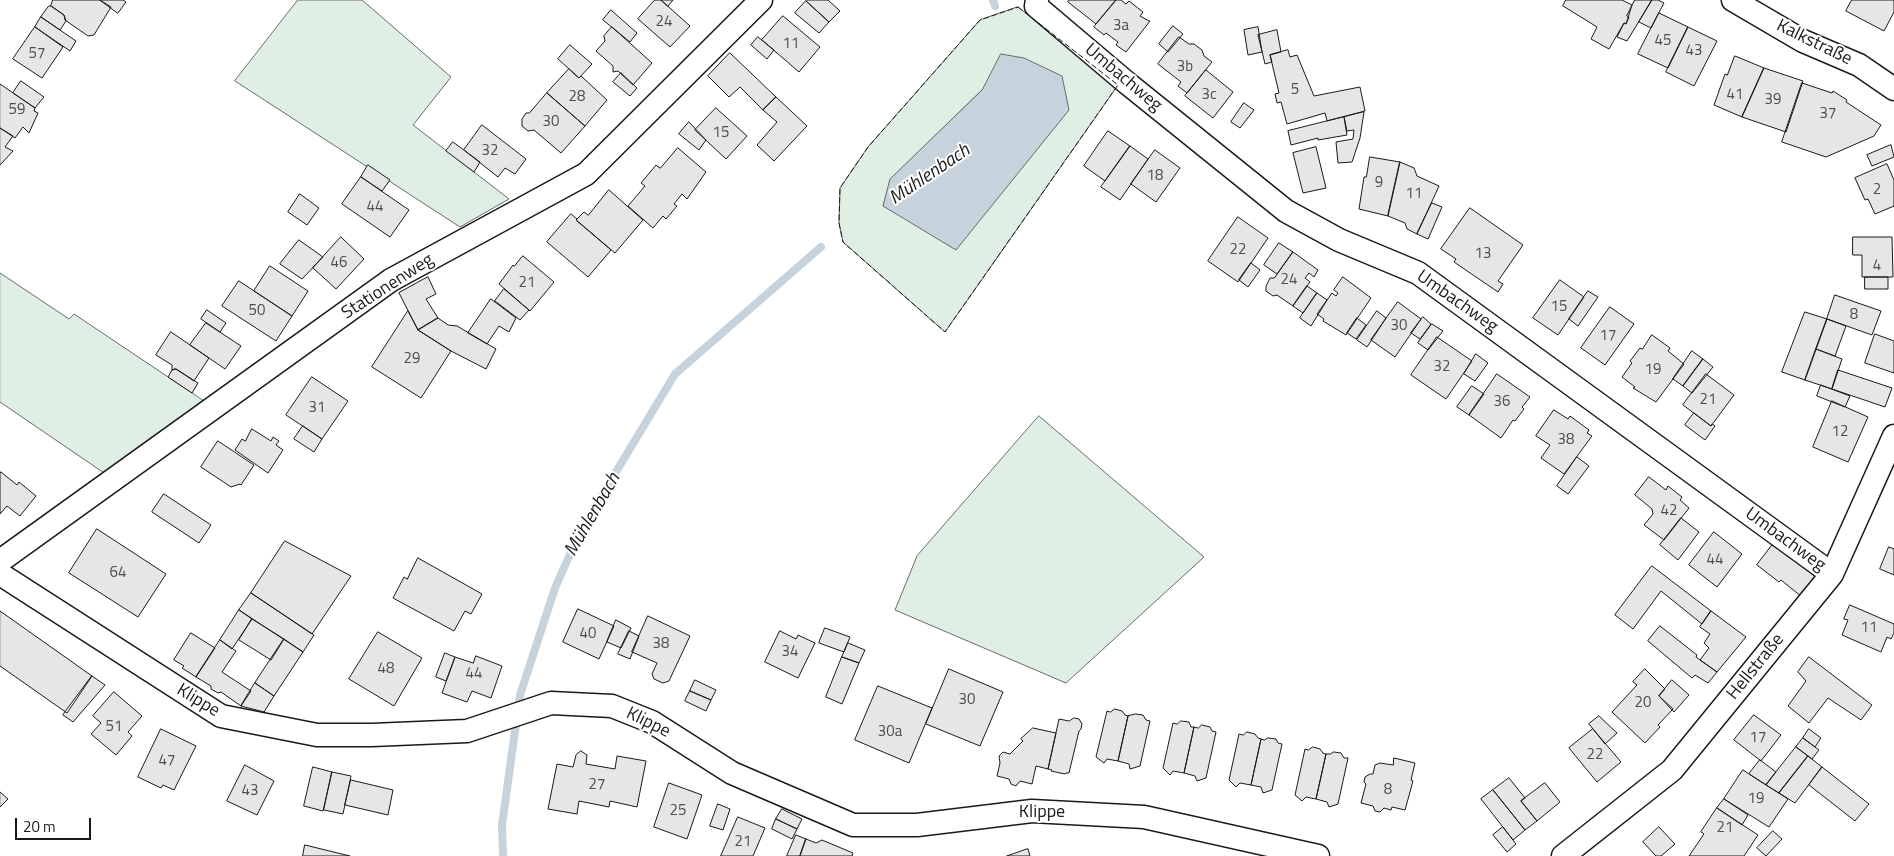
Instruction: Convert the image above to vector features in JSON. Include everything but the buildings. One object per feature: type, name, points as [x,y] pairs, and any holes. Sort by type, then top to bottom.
[{"type":"street","name":"Stationenweg","points":[[0,561],[391,280],[586,174],[761,0]]},
{"type":"street","name":"Umbachweg","points":[[1037,0],[1036,6],[1127,83],[1286,212],[1339,240],[1418,273],[1832,574]]},
{"type":"street","name":"Kalkstraße","points":[[1733,0],[1803,42],[1859,65],[1894,89]]},
{"type":"street","name":"Hellstraße","points":[[1563,856],[1672,770],[1832,574],[1894,436]]},
{"type":"street","name":"Klippe","points":[[0,574],[221,716],[316,735],[372,736],[467,731],[551,703],[612,706],[652,722],[732,772],[853,825],[917,824],[1032,811],[1144,817],[1318,856]]},
{"type":"green space","points":[[298,0],[362,0],[451,77],[413,125],[509,199],[460,227],[235,81]]},
{"type":"green space","points":[[1018,7],[1118,85],[945,332],[843,242],[839,223],[840,188],[868,147],[980,20]],"holes":[[[982,90],[883,206],[891,179]]]},
{"type":"green space","points":[[0,273],[69,319],[74,314],[207,403],[107,475],[0,402]]},
{"type":"green space","points":[[1039,416],[1204,557],[1066,683],[895,610],[917,556]]},
{"type":"water","points":[[1001,54],[1024,58],[1062,76],[1069,110],[956,250],[883,206],[890,179],[982,90]]},
{"type":"waterway","name":"Mühlenbach","points":[[993,0],[995,6]]},
{"type":"waterway","name":"Mühlenbach","points":[[503,856],[502,825],[520,695],[555,588],[571,552],[599,500],[675,374],[821,247]]},
{"type":"fence","points":[[1018,7],[1118,85],[945,332],[843,242],[839,223],[840,188],[868,147],[980,20],[1018,7]]}]
